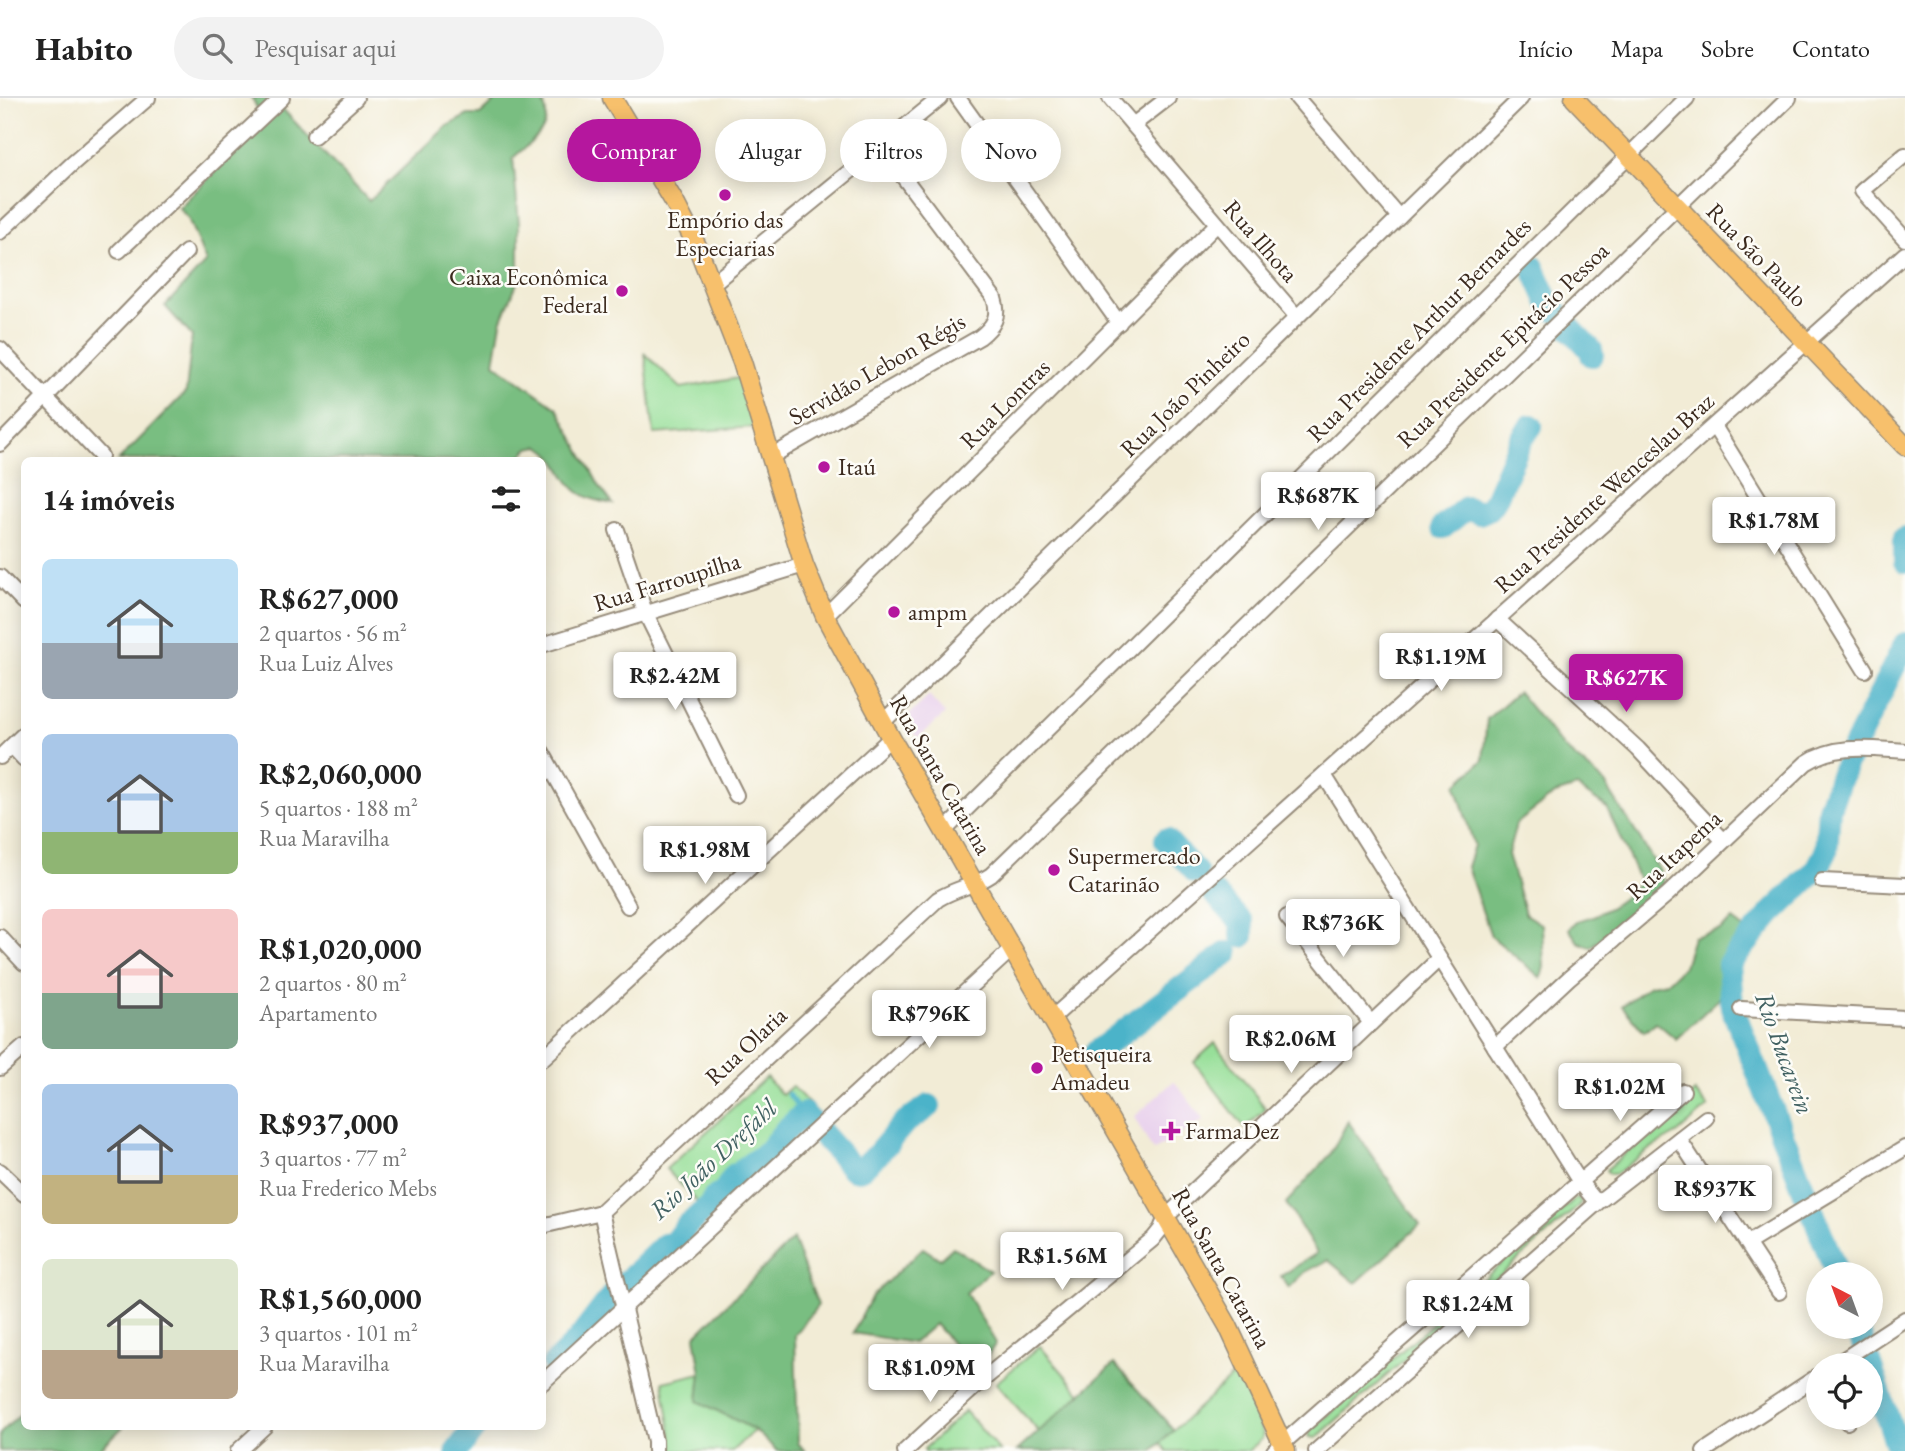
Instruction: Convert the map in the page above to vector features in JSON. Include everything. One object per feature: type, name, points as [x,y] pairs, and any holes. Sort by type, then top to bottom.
[{"type":"main road","name":"Rua Santa Catarina","points":[[612,98],[685,220],[712,284],[742,362],[804,565],[825,616],[886,731],[1228,1326],[1281,1448]]},
{"type":"main road","name":"Rua São Paulo","points":[[1574,98],[1905,446]]},
{"type":"street","points":[[0,232],[148,98]]},
{"type":"street","points":[[119,251],[282,98]]},
{"type":"street","points":[[314,136],[356,98]]},
{"type":"street","points":[[915,119],[940,98]]},
{"type":"street","points":[[958,98],[1119,323]]},
{"type":"street","name":"Rua Ilhota","points":[[1110,98],[1297,317]]},
{"type":"street","points":[[1133,125],[1168,98]]},
{"type":"street","points":[[1297,98],[1399,217]]},
{"type":"street","name":"Rua João Pinheiro","points":[[546,1055],[886,731],[1297,317],[1521,98]]},
{"type":"street","name":"Rua Presidente Arthur Bernardes","points":[[944,831],[1687,98]]},
{"type":"street","name":"Rua Presidente Epitácio Pessoa","points":[[974,883],[991,875],[1789,98]]},
{"type":"street","points":[[1905,155],[1862,191],[1905,239]]},
{"type":"street","points":[[712,284],[840,180]]},
{"type":"street","name":"Servidão Lebon Régis","points":[[772,456],[980,337],[995,323],[995,298],[907,182]]},
{"type":"street","name":"Rua Lontras","points":[[825,616],[1217,224]]},
{"type":"street","points":[[0,444],[186,252]]},
{"type":"street","name":"Rua Presidente Wenceslau Braz","points":[[1052,1018],[1905,254]]},
{"type":"street","points":[[0,349],[101,456]]},
{"type":"street","points":[[1714,426],[1865,670]]},
{"type":"street","points":[[617,530],[645,612],[736,795]]},
{"type":"street","name":"Rua Farroupilha","points":[[546,644],[804,565]]},
{"type":"street","points":[[0,577],[21,599]]},
{"type":"street","points":[[1497,620],[1638,749],[1723,840]]},
{"type":"street","points":[[0,757],[21,737]]},
{"type":"street","points":[[12,746],[21,756]]},
{"type":"street","name":"Rua Itapema","points":[[1495,1047],[1569,978],[1668,894],[1806,764],[1816,757],[1841,749],[1905,751]]},
{"type":"street","points":[[546,758],[628,906]]},
{"type":"street","points":[[1324,775],[1580,1182],[1597,1203]]},
{"type":"street","points":[[1822,881],[1905,885]]},
{"type":"street","name":"Rua Olaria","points":[[546,1225],[601,1212],[938,899],[954,889],[974,883]]},
{"type":"street","points":[[1287,916],[1371,1023]]},
{"type":"street","points":[[0,937],[21,960]]},
{"type":"street","points":[[546,1378],[621,1294],[817,1129],[1012,949]]},
{"type":"street","points":[[905,1451],[979,1383],[1153,1238],[1166,1217],[1439,959]]},
{"type":"street","points":[[1741,1009],[1905,1018]]},
{"type":"street","points":[[0,1068],[21,1050]]},
{"type":"street","points":[[1281,1448],[1683,1091]]},
{"type":"street","points":[[1316,1451],[1597,1203],[1706,1118]]},
{"type":"street","points":[[1679,1139],[1779,1292]]},
{"type":"street","points":[[1748,1243],[1905,1147]]},
{"type":"street","points":[[0,1171],[21,1191]]},
{"type":"street","points":[[601,1212],[655,1441],[655,1451]]},
{"type":"street","points":[[1853,1353],[1905,1319]]},
{"type":"street","points":[[1704,1451],[1806,1384]]},
{"type":"street","points":[[238,1451],[261,1430]]},
{"type":"shaded area","points":[[929,696],[945,714],[918,738],[907,726],[907,717]]},
{"type":"shaded area","points":[[1174,1081],[1204,1120],[1153,1151],[1134,1117]]},
{"type":"green space","points":[[252,98],[280,98],[276,102],[369,201],[447,126],[468,115],[480,115],[499,98],[541,98],[546,118],[544,126],[535,139],[513,158],[519,224],[519,278],[501,322],[494,363],[557,408],[600,487],[613,504],[589,498],[576,490],[552,456],[540,446],[529,448],[520,457],[122,457],[186,392],[192,336],[165,306],[206,262],[188,218],[179,208],[264,122]]},
{"type":"green space","points":[[645,354],[681,388],[739,378],[755,427],[654,434]]},
{"type":"green space","points":[[1518,692],[1564,748],[1604,782],[1660,871],[1664,883],[1591,947],[1578,942],[1569,929],[1577,922],[1613,905],[1631,891],[1639,880],[1607,808],[1577,787],[1555,794],[1516,824],[1508,854],[1525,914],[1542,925],[1544,967],[1541,978],[1491,936],[1467,867],[1474,845],[1456,785],[1483,760],[1487,719]]},
{"type":"green space","points":[[1733,920],[1749,932],[1718,966],[1723,995],[1676,1039],[1656,1022],[1644,1032],[1622,1006],[1650,985],[1667,982],[1684,966],[1693,937],[1720,930]]},
{"type":"green space","points":[[1215,1043],[1266,1109],[1245,1128],[1194,1062]]},
{"type":"green space","points":[[766,1077],[782,1095],[792,1086],[817,1112],[708,1214],[666,1169]]},
{"type":"green space","points":[[1695,1092],[1708,1107],[1678,1133],[1651,1148],[1616,1174],[1609,1174],[1606,1170]]},
{"type":"green space","points":[[1348,1121],[1420,1225],[1356,1283],[1328,1260],[1305,1272],[1289,1288],[1281,1276],[1317,1253],[1286,1203],[1330,1155]]},
{"type":"green space","points":[[1577,1197],[1581,1201],[1580,1205],[1316,1438],[1309,1437],[1310,1431]]},
{"type":"green space","points":[[793,1239],[818,1305],[795,1335],[798,1443],[805,1451],[777,1451],[755,1430],[698,1401],[701,1373],[695,1336]]},
{"type":"green space","points":[[953,1247],[990,1271],[966,1293],[996,1343],[982,1364],[968,1362],[935,1324],[913,1343],[853,1333],[872,1296],[923,1248],[940,1259]]},
{"type":"green space","points":[[1040,1346],[1081,1394],[1039,1432],[996,1383]]},
{"type":"green space","points":[[1114,1364],[1174,1430],[1152,1451],[1017,1451]]},
{"type":"green space","points":[[1238,1371],[1263,1434],[1262,1439],[1248,1451],[1167,1451],[1160,1443]]},
{"type":"green space","points":[[701,1373],[698,1401],[755,1430],[732,1451],[672,1451],[663,1382]]},
{"type":"green space","points":[[965,1411],[1000,1451],[925,1451],[924,1449]]},
{"type":"green space","points":[[21,1413],[21,1430],[120,1430],[98,1451],[0,1451],[0,1434]]},
{"type":"waterway","name":"Rio João Drefahl","points":[[1533,267],[1548,301],[1557,312]]},
{"type":"waterway","name":"Rio João Drefahl","points":[[1567,325],[1591,350],[1592,355]]},
{"type":"waterway","name":"Rio João Drefahl","points":[[1443,527],[1466,508],[1479,513],[1488,509],[1495,500],[1521,440],[1531,426]]},
{"type":"waterway","name":"Rio Bucarein","points":[[1905,538],[1905,561]]},
{"type":"waterway","name":"Rio Bucarein","points":[[1832,1262],[1732,1007],[1729,964],[1771,914],[1817,869],[1826,852],[1829,809],[1844,767],[1905,644]]},
{"type":"waterway","name":"Rio João Drefahl","points":[[1166,840],[1196,872]]},
{"type":"waterway","name":"Rio João Drefahl","points":[[1214,893],[1242,923],[1242,936]]},
{"type":"waterway","name":"Rio João Drefahl","points":[[1095,1053],[1227,953]]},
{"type":"waterway","points":[[788,1094],[804,1114]]},
{"type":"waterway","name":"Rio João Drefahl","points":[[554,1364],[577,1342],[612,1296],[665,1245],[673,1244],[688,1224],[709,1207],[715,1197],[723,1194],[735,1175],[767,1153],[804,1114],[853,1169],[859,1170],[878,1154],[904,1123],[929,1106]]},
{"type":"waterway","name":"Rio Bucarein","points":[[1861,1339],[1899,1451]]},
{"type":"waterway","name":"Rio João Drefahl","points":[[457,1451],[473,1430]]},
{"type":"place","name":"Empório das Especiarias","points":[[725,195]]},
{"type":"place","name":"Caixa Econômica Federal","points":[[622,291]]},
{"type":"place","name":"Itaú","points":[[824,467]]},
{"type":"place","name":"ampm","points":[[894,612]]},
{"type":"place","name":"Supermercado Catarinão","points":[[1054,870]]},
{"type":"place","name":"Petisqueira Amadeu","points":[[1037,1068]]},
{"type":"place","name":"FarmaDez","points":[[1171,1131]]}]
